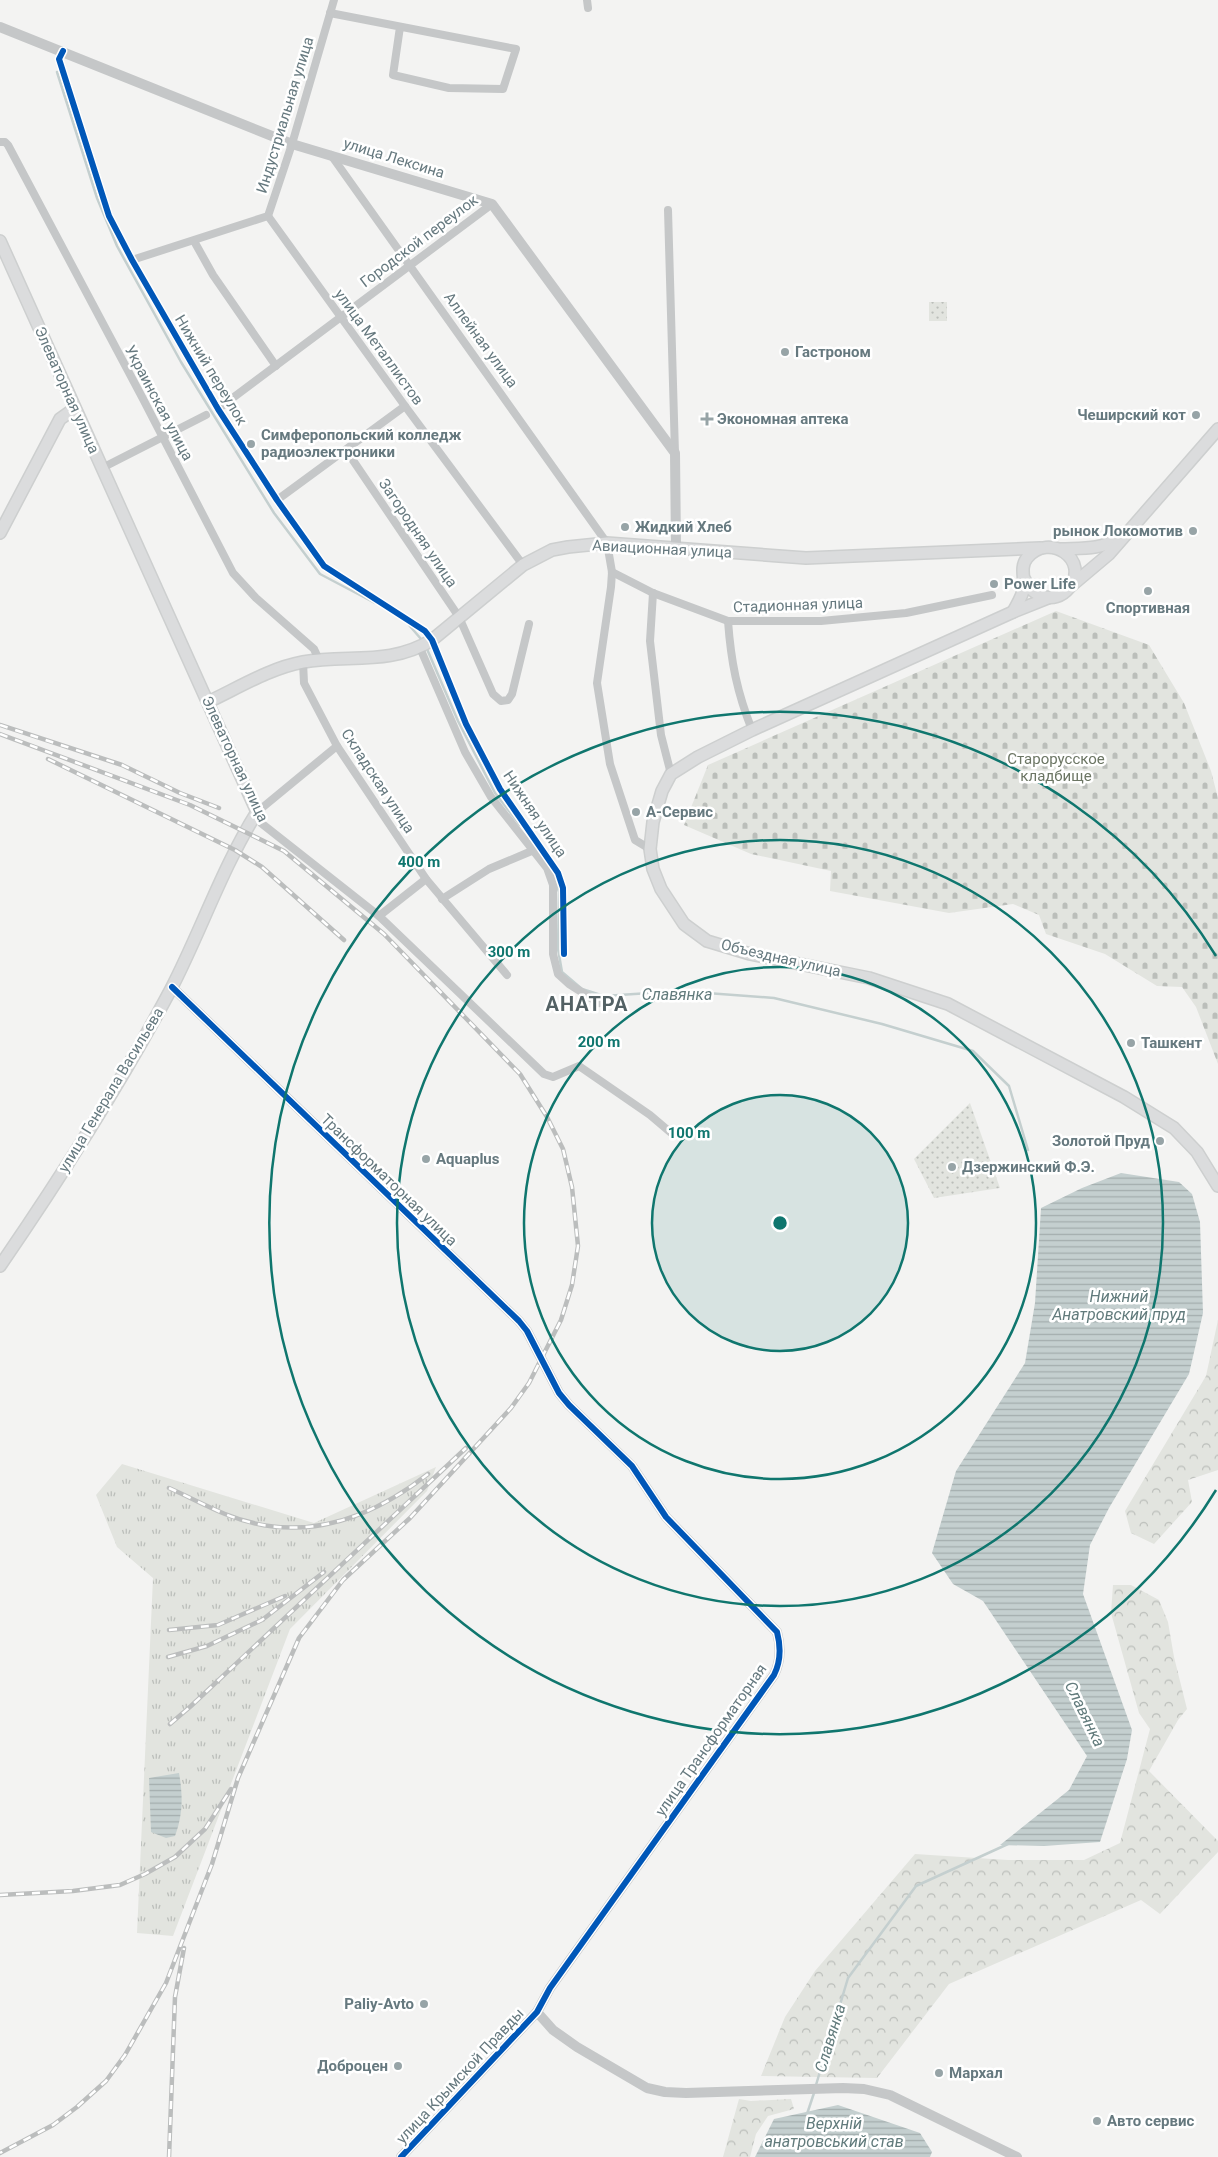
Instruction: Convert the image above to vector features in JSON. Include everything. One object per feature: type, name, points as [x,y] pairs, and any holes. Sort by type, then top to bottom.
[{"type":"main road","name":"Элеваторная улица","points":[[0,242],[257,812]]},
{"type":"main road","points":[[0,533],[60,419],[74,409]]},
{"type":"main road","points":[[671,774],[698,757],[752,730],[1013,612],[1063,594],[1109,554],[1122,536],[1218,428]]},
{"type":"main road","points":[[1013,612],[1023,593],[1023,574],[1027,558],[1040,548],[1048,546],[1061,549],[1093,548],[1110,544],[1122,536]]},
{"type":"main road","name":"Авиационная улица","points":[[208,702],[284,666],[319,660],[351,660],[397,656],[420,648],[523,564],[552,550],[607,542],[806,558],[1040,548]]},
{"type":"main road","points":[[1061,549],[1069,554],[1075,566],[1074,580],[1071,586]]},
{"type":"main road","points":[[1005,550],[1014,557],[1032,591],[1048,598]]},
{"type":"main road","name":"Объездная улица","points":[[671,774],[656,807],[650,849],[653,869],[661,889],[684,924],[707,941],[750,954],[869,978],[948,1004],[1116,1093],[1174,1128],[1197,1152],[1218,1186]]},
{"type":"main road","name":"улица Генерала Васильева","points":[[0,1266],[49,1194],[125,1072],[172,987],[235,850],[257,812]]},
{"type":"street","name":"Индустриальная улица","points":[[132,260],[268,216],[292,144],[334,0]]},
{"type":"street","points":[[330,13],[516,49],[504,89],[449,88],[392,75],[400,27]]},
{"type":"street","name":"улица Лексина","points":[[0,27],[292,144],[492,204]]},
{"type":"street","name":"Нижний переулок","points":[[63,51],[60,59],[75,115],[109,216],[132,260],[218,409],[277,500],[324,566],[412,622],[432,640]]},
{"type":"street","name":"Украинская улица","points":[[0,142],[5,142],[8,145],[233,573],[256,598],[314,649],[319,660]]},
{"type":"street","name":"Аллейная улица","points":[[331,155],[607,542]]},
{"type":"street","points":[[492,204],[675,454]]},
{"type":"street","name":"Городской переулок","points":[[218,409],[339,316],[412,266],[492,204]]},
{"type":"street","points":[[668,210],[676,547]]},
{"type":"street","name":"улица Металлистов","points":[[268,216],[339,316],[523,564]]},
{"type":"street","points":[[194,241],[213,275],[276,366]]},
{"type":"street","points":[[277,500],[405,406]]},
{"type":"street","points":[[102,468],[206,415]]},
{"type":"street","name":"Загородняя улица","points":[[346,450],[459,617],[492,694],[501,701],[508,700],[512,694],[529,624]]},
{"type":"street","points":[[607,542],[612,572],[596,683],[610,764],[635,840],[650,849]]},
{"type":"street","name":"Стадионная улица","points":[[612,572],[652,592],[728,621],[821,620],[906,613],[992,595]]},
{"type":"street","points":[[652,592],[650,641],[661,735],[671,774]]},
{"type":"street","points":[[728,621],[731,660],[738,695],[752,730]]},
{"type":"street","name":"Нижняя улица","points":[[432,640],[466,724],[500,788],[558,873],[563,888],[564,954]]},
{"type":"street","name":"Нижняя улица","points":[[420,648],[466,752],[491,797],[547,868],[553,885],[553,954],[558,974],[569,984],[599,1004]]},
{"type":"street","name":"Складская улица","points":[[303,662],[304,683],[337,746],[426,879],[507,975]]},
{"type":"street","name":"улица Генерала Васильева","points":[[257,812],[337,746]]},
{"type":"street","name":"Элеваторная улица","points":[[257,812],[261,823],[379,916],[544,1074],[553,1076],[579,1066],[650,1115],[670,1132]]},
{"type":"street","points":[[442,899],[489,869],[534,850]]},
{"type":"street","points":[[379,916],[426,879]]},
{"type":"street","name":"Трансформаторная улица","points":[[172,987],[519,1321],[527,1331],[559,1393],[569,1405]]},
{"type":"street","name":"улица Трансформаторная","points":[[537,2012],[550,1988],[774,1675],[779,1665],[780,1654],[777,1632],[666,1517],[632,1466],[569,1405]]},
{"type":"street","points":[[537,2012],[553,2030],[577,2047],[646,2088],[665,2092],[686,2093],[843,2088],[864,2090],[890,2095],[1016,2157]]},
{"type":"street","name":"улица Крымской Правды","points":[[401,2157],[537,2012]]},
{"type":"green space","points":[[929,302],[947,302],[947,321],[929,321]]},
{"type":"green space","name":"Старорусское кладбище","points":[[1056,611],[1149,645],[1184,703],[1211,771],[1218,798],[1218,1064],[1196,1007],[1182,987],[1157,986],[1105,954],[1046,934],[1039,915],[1013,904],[949,913],[830,891],[831,871],[751,854],[684,825],[708,765]]},
{"type":"green space","points":[[970,1103],[1000,1188],[934,1198],[914,1159]]},
{"type":"green space","points":[[1218,1320],[1218,1470],[1188,1480],[1192,1502],[1154,1544],[1131,1533],[1125,1511],[1206,1376]]},
{"type":"green space","points":[[122,1464],[314,1523],[436,1467],[427,1491],[290,1629],[173,1936],[137,1933],[153,1578],[117,1547],[96,1495]]},
{"type":"green space","points":[[1113,1585],[1131,1585],[1159,1600],[1168,1622],[1174,1657],[1187,1709],[1178,1720],[1149,1771],[1218,1841],[1218,1852],[1160,1914],[1141,1900],[949,1984],[877,2078],[761,2076],[785,2017],[815,1971],[915,1854],[1008,1860],[1084,1860],[1120,1843],[1150,1729],[1139,1713],[1111,1613]]},
{"type":"green space","points":[[739,2099],[751,2101],[791,2099],[794,2109],[768,2116],[756,2134],[750,2157],[723,2157]]},
{"type":"water","name":"Нижний Анатровский пруд","points":[[1121,1173],[1179,1182],[1192,1194],[1200,1222],[1203,1313],[1189,1374],[1109,1508],[1090,1545],[1083,1594],[1132,1730],[1127,1759],[1100,1842],[1044,1846],[1000,1845],[1069,1790],[1087,1756],[983,1601],[953,1584],[932,1553],[956,1471],[1025,1363],[1035,1303],[1041,1208],[1082,1188]]},
{"type":"water","points":[[179,1773],[182,1797],[180,1820],[175,1836],[166,1838],[151,1832],[149,1778]]},
{"type":"water","name":"Верхній анатровський став","points":[[838,2105],[920,2133],[932,2152],[930,2157],[755,2157],[774,2119]]},
{"type":"waterway","name":"Славянка","points":[[57,72],[97,198],[117,246],[181,362],[274,513],[320,574],[375,603]]},
{"type":"waterway","name":"Славянка","points":[[409,625],[421,639]]},
{"type":"waterway","name":"Славянка","points":[[427,649],[458,721],[495,793],[520,825]]},
{"type":"waterway","name":"Славянка","points":[[552,870],[559,892],[558,949],[562,972],[582,989],[604,996],[680,991],[774,998],[882,1024],[973,1051],[1009,1086],[1028,1150]]},
{"type":"waterway","name":"Славянка","points":[[816,2085],[848,1978],[916,1886],[1008,1844]]},
{"type":"waterway","name":"Славянка","points":[[807,2114],[814,2093]]},
{"type":"railway","points":[[0,725],[122,765],[180,793],[219,808]]},
{"type":"railway","points":[[0,734],[190,805],[284,851],[384,934],[520,1074],[547,1117],[563,1149],[572,1187],[578,1246],[572,1285],[561,1320],[529,1383],[511,1408],[410,1518],[343,1580],[299,1638],[238,1778],[212,1864],[166,1983],[125,2055],[106,2081],[77,2107],[53,2125],[0,2153]]},
{"type":"railway","points":[[48,759],[235,850],[262,867],[344,940]]},
{"type":"railway","points":[[170,1724],[466,1448]]},
{"type":"railway","points":[[169,1488],[225,1514],[253,1523],[280,1527],[306,1527],[332,1523],[357,1515],[381,1504],[428,1474]]},
{"type":"railway","points":[[168,1657],[207,1646],[262,1620],[324,1572]]},
{"type":"railway","points":[[169,1630],[218,1625],[285,1596]]},
{"type":"railway","points":[[0,1895],[73,1891],[120,1885],[145,1874],[175,1857],[205,1829],[231,1789]]},
{"type":"railway","points":[[169,2157],[175,1997],[184,1948]]},
{"type":"cycle path","points":[[63,51],[59,59],[109,216],[132,260],[218,409],[277,500],[324,566],[425,631],[432,640],[466,724],[500,789],[558,873],[563,888],[564,954]]},
{"type":"cycle path","points":[[172,987],[519,1321],[527,1331],[559,1393],[632,1466],[666,1517],[777,1632],[780,1649],[774,1675],[550,1988],[537,2012],[401,2157]]},
{"type":"place","name":"Гастроном","points":[[785,352]]},
{"type":"place","name":"Чеширский кот","points":[[1196,415]]},
{"type":"place","name":"Экономная аптека","points":[[707,419]]},
{"type":"place","name":"Симферопольский колледж радиоэлектроники","points":[[251,444]]},
{"type":"place","name":"Жидкий Хлеб","points":[[625,527]]},
{"type":"place","name":"рынок Локомотив","points":[[1193,531]]},
{"type":"place","name":"Power Life","points":[[994,584]]},
{"type":"place","name":"Спортивная","points":[[1148,591]]},
{"type":"place","name":"А-Сервис","points":[[636,812]]},
{"type":"place","name":"Ташкент","points":[[1131,1043]]},
{"type":"place","name":"Золотой Пруд","points":[[1160,1141]]},
{"type":"place","name":"Aquaplus","points":[[426,1159]]},
{"type":"place","name":"Дзержинский Ф.Э.","points":[[952,1167]]},
{"type":"place","name":"Paliy-Avto","points":[[424,2004]]},
{"type":"place","name":"Доброцен","points":[[398,2066]]},
{"type":"place","name":"Мархал","points":[[939,2073]]},
{"type":"place","name":"Авто сервис","points":[[1097,2121]]},
{"type":"district","name":"АНАТРА","points":[[587,1004]]}]
